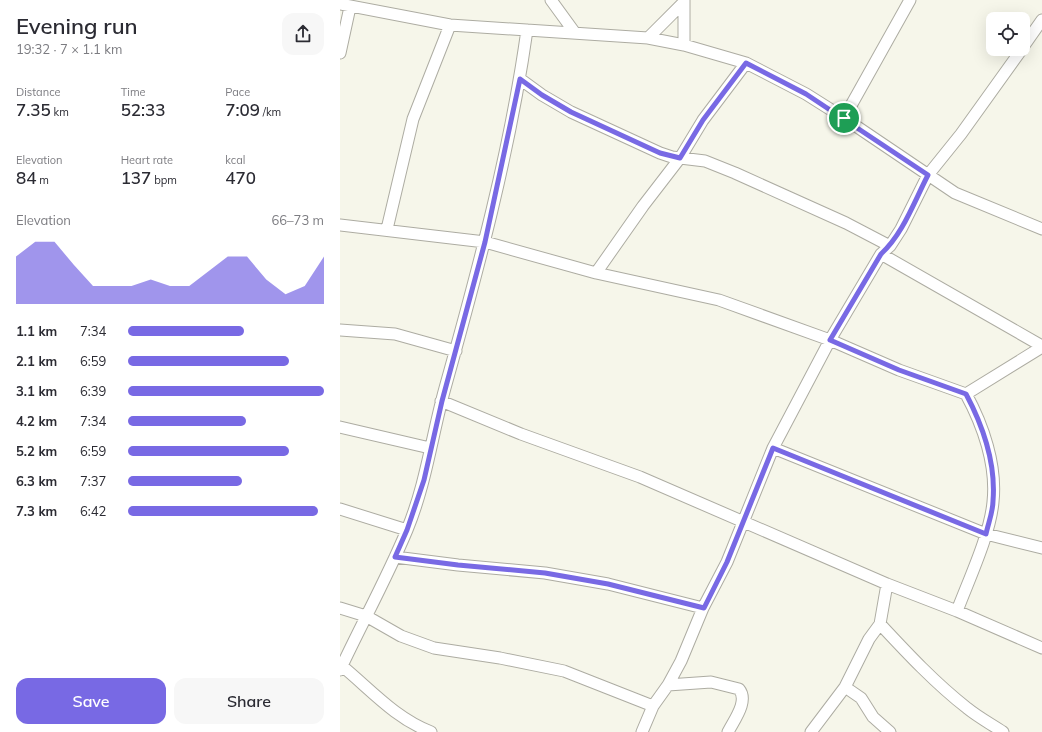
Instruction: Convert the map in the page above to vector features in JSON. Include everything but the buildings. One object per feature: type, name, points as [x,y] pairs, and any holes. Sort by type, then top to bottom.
[{"type":"street","points":[[551,0],[575,33]]},
{"type":"street","points":[[844,118],[910,0]]},
{"type":"street","points":[[648,38],[683,2]]},
{"type":"street","points":[[683,2],[684,45]]},
{"type":"street","points":[[340,53],[345,5],[450,25],[648,38],[684,45],[746,63],[806,94],[955,193],[1042,229]]},
{"type":"street","points":[[1030,37],[1042,20]]},
{"type":"street","points":[[387,229],[414,119],[450,25]]},
{"type":"street","points":[[431,732],[417,727],[396,714],[341,668],[407,530],[424,480],[430,448],[442,401],[485,242],[520,79],[527,30]]},
{"type":"street","points":[[642,732],[653,706],[668,685],[681,661],[704,608],[727,562],[773,448],[830,340],[881,254],[890,246],[928,175],[961,134],[1016,56]]},
{"type":"street","points":[[596,273],[643,206],[680,158],[703,120],[746,63]]},
{"type":"street","points":[[520,79],[542,95],[571,112],[660,153],[680,158],[705,161],[735,173],[846,223],[890,246]]},
{"type":"street","points":[[340,225],[387,229],[485,242],[596,273],[719,300],[830,340],[899,370],[966,394],[979,421],[992,464],[994,502],[986,534],[957,611]]},
{"type":"street","points":[[881,254],[1042,347],[966,394]]},
{"type":"street","points":[[340,330],[395,334],[456,351]]},
{"type":"street","points":[[442,401],[521,434],[640,477],[886,584],[957,611],[1042,648]]},
{"type":"street","points":[[340,427],[430,448]]},
{"type":"street","points":[[773,448],[986,534],[1042,548]]},
{"type":"street","points":[[340,509],[407,530]]},
{"type":"street","points":[[395,557],[458,565],[545,573],[608,584],[704,608]]},
{"type":"street","points":[[816,730],[845,687],[869,640],[880,624],[886,584]]},
{"type":"street","points":[[340,608],[366,616],[401,636],[434,648],[500,658],[564,671],[653,706]]},
{"type":"street","points":[[880,624],[904,650],[951,694],[967,708],[1003,732]]},
{"type":"street","points":[[668,685],[711,682],[739,689],[744,700],[728,732]]},
{"type":"street","points":[[845,687],[861,698],[873,717],[890,732]]},
{"type":"route","points":[[746,63],[806,94],[844,118],[928,175],[901,229],[890,246],[881,254],[830,340],[899,370],[966,394],[975,410],[992,464],[994,502],[986,534],[773,448],[727,562],[704,608],[608,584],[545,573],[458,565],[395,557],[407,530],[424,480],[430,448],[442,401],[485,242],[520,79],[542,95],[571,112],[609,128],[660,153],[680,158],[703,120],[746,63]]}]
